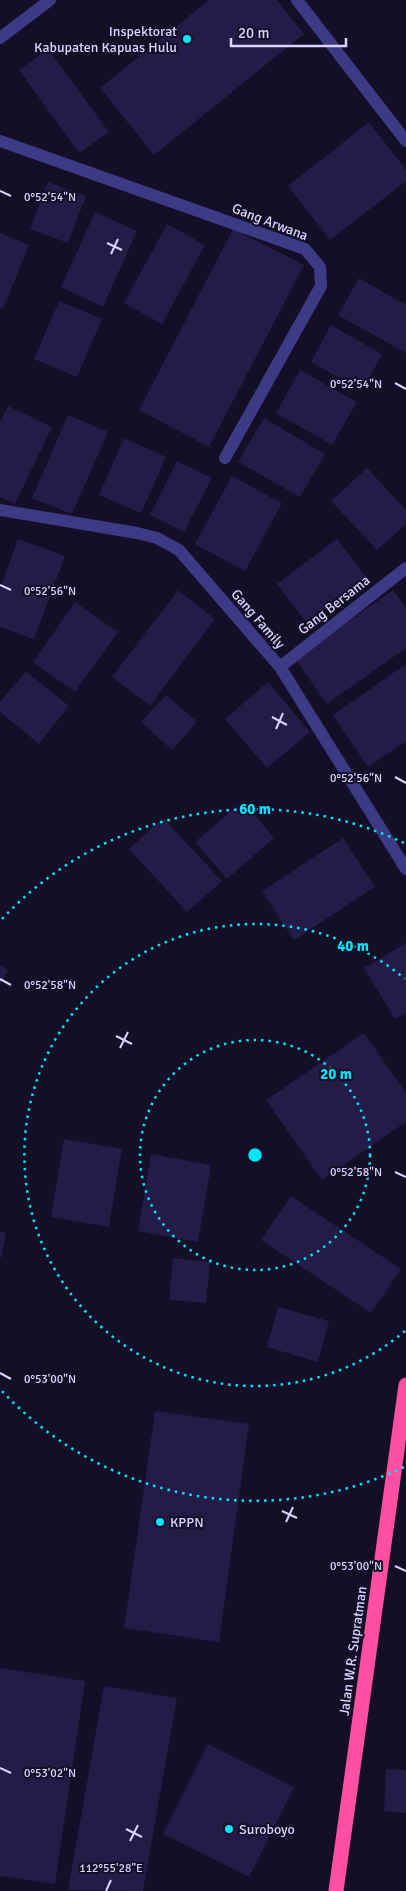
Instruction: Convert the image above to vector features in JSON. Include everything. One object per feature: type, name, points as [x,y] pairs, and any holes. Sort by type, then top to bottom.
[{"type":"highway","name":"Jalan W.R. Supratman","points":[[336,1891],[406,1384]]},
{"type":"street","points":[[0,38],[50,0]]},
{"type":"street","points":[[297,0],[406,141]]},
{"type":"street","name":"Gang Arwana","points":[[0,141],[305,250],[320,267],[321,286],[225,458]]},
{"type":"street","name":"Gang Family","points":[[0,510],[137,533],[157,538],[179,550],[280,667],[406,869]]},
{"type":"street","name":"Gang Bersama","points":[[280,667],[406,568]]},
{"type":"building","points":[[209,0],[277,0],[304,34],[154,155],[100,88]]},
{"type":"building","points":[[48,49],[109,132],[79,153],[19,70]]},
{"type":"building","points":[[369,122],[406,170],[406,181],[330,240],[288,186]]},
{"type":"building","points":[[48,182],[86,196],[68,243],[30,229]]},
{"type":"building","points":[[95,212],[137,231],[103,307],[61,287]]},
{"type":"building","points":[[167,224],[205,245],[162,324],[124,303]]},
{"type":"building","points":[[233,229],[304,265],[209,447],[139,410]]},
{"type":"building","points":[[0,233],[29,245],[3,309],[0,308]]},
{"type":"building","points":[[359,278],[406,305],[406,353],[338,315]]},
{"type":"building","points":[[59,301],[102,319],[77,377],[34,359]]},
{"type":"building","points":[[331,325],[382,354],[362,391],[311,362]]},
{"type":"building","points":[[300,370],[357,402],[332,445],[276,413]]},
{"type":"building","points":[[8,406],[52,427],[15,504],[0,497],[0,422]]},
{"type":"building","points":[[68,415],[108,432],[72,514],[32,498]]},
{"type":"building","points":[[264,418],[325,454],[300,497],[238,462]]},
{"type":"building","points":[[124,438],[166,457],[141,513],[99,495]]},
{"type":"building","points":[[177,461],[212,478],[184,532],[150,515]]},
{"type":"building","points":[[367,468],[406,510],[406,524],[377,550],[331,501]]},
{"type":"building","points":[[232,476],[282,503],[245,571],[195,544]]},
{"type":"building","points":[[18,539],[65,556],[34,639],[0,627],[0,589]]},
{"type":"building","points":[[337,539],[366,577],[306,622],[277,584]]},
{"type":"building","points":[[178,590],[215,619],[150,706],[112,677]]},
{"type":"building","points":[[393,590],[406,608],[406,648],[327,704],[295,659]]},
{"type":"building","points":[[75,602],[118,632],[75,692],[33,662]]},
{"type":"building","points":[[406,664],[406,741],[368,767],[333,715]]},
{"type":"building","points":[[26,671],[69,706],[39,744],[0,712],[0,702]]},
{"type":"building","points":[[268,682],[310,732],[267,768],[225,719]]},
{"type":"building","points":[[166,695],[197,722],[172,750],[141,722]]},
{"type":"building","points":[[243,801],[274,838],[227,879],[195,842]]},
{"type":"building","points":[[163,818],[222,881],[187,912],[129,849]]},
{"type":"building","points":[[343,838],[375,887],[294,940],[262,891]]},
{"type":"building","points":[[406,943],[406,1013],[395,1019],[364,968]]},
{"type":"building","points":[[0,965],[8,970],[0,985]]},
{"type":"building","points":[[364,1033],[406,1093],[406,1122],[322,1180],[266,1100]]},
{"type":"building","points":[[64,1139],[122,1149],[109,1227],[51,1217]]},
{"type":"building","points":[[151,1154],[211,1165],[198,1242],[138,1231]]},
{"type":"building","points":[[291,1196],[401,1269],[371,1313],[261,1240]]},
{"type":"building","points":[[0,1231],[6,1233],[1,1258],[0,1258]]},
{"type":"building","points":[[173,1258],[210,1262],[206,1303],[169,1300]]},
{"type":"building","points":[[278,1307],[329,1321],[318,1362],[267,1347]]},
{"type":"building","points":[[155,1411],[249,1424],[219,1642],[124,1628]]},
{"type":"building","points":[[0,1668],[85,1681],[55,1884],[0,1876]]},
{"type":"building","points":[[104,1686],[177,1698],[143,1891],[68,1890]]},
{"type":"building","points":[[208,1744],[294,1787],[249,1877],[163,1834]]},
{"type":"building","points":[[386,1769],[406,1770],[406,1813],[384,1811]]},
{"type":"place","name":"Inspektorat Kabupaten Kapuas Hulu","points":[[187,39]]},
{"type":"place","name":"KPPN","points":[[160,1522]]},
{"type":"place","name":"Suroboyo","points":[[229,1829]]}]
